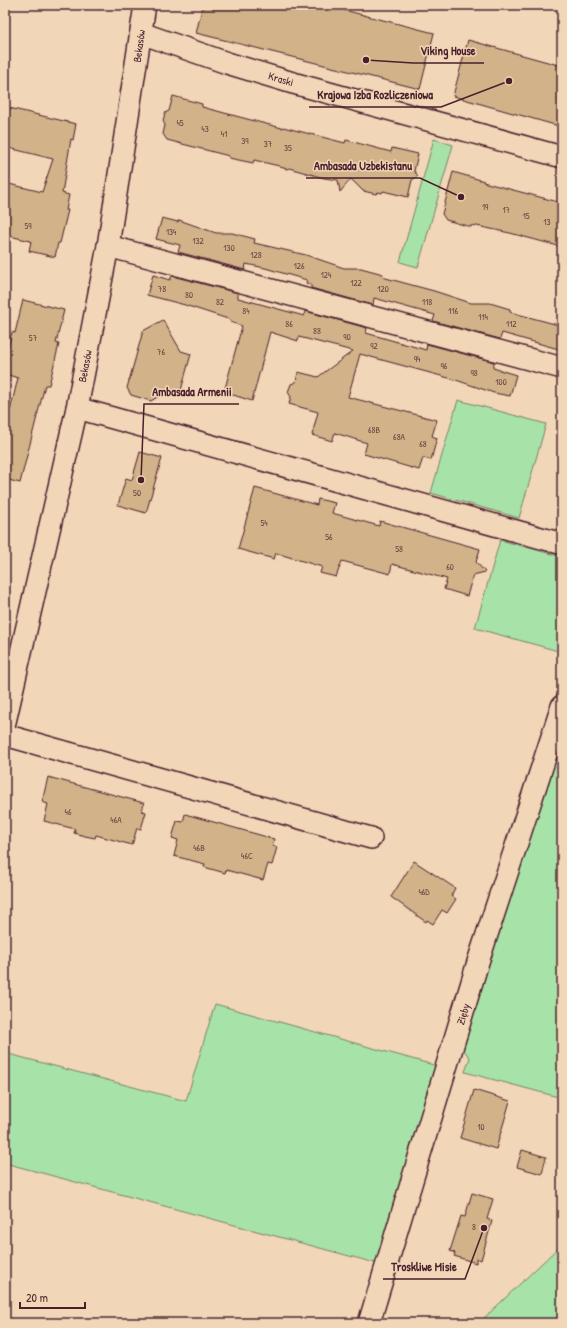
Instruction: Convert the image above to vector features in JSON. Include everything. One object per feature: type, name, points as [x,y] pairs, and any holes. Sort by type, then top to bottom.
[{"type":"street","name":"Bekasów","points":[[5,722],[77,408],[108,246],[145,5]]},
{"type":"street","name":"Kraski","points":[[141,33],[293,83],[562,157]]},
{"type":"street","points":[[108,246],[562,368]]},
{"type":"street","points":[[77,408],[559,543]]},
{"type":"street","name":"Zięby","points":[[369,1323],[478,962],[562,706]]},
{"type":"street","points":[[5,735],[371,838]]},
{"type":"green space","points":[[434,139],[453,145],[418,267],[400,262]]},
{"type":"green space","points":[[458,400],[546,424],[519,518],[431,493]]},
{"type":"green space","points":[[500,540],[562,557],[562,652],[475,628]]},
{"type":"green space","points":[[562,728],[562,1098],[465,1072],[470,1058],[463,1049],[462,1041]]},
{"type":"green space","points":[[215,1004],[437,1066],[379,1264],[5,1163],[5,1053],[186,1101]]},
{"type":"green space","points":[[562,1244],[562,1323],[479,1323]]},
{"type":"building","points":[[203,5],[324,5],[434,33],[420,89],[196,33]]},
{"type":"building","points":[[468,40],[562,66],[562,127],[453,96]]},
{"type":"building","points":[[173,96],[202,104],[202,107],[345,143],[346,140],[391,152],[392,148],[418,154],[414,171],[418,176],[412,180],[408,197],[383,191],[382,193],[378,192],[376,194],[363,191],[351,179],[340,192],[338,180],[324,178],[254,160],[253,163],[229,158],[229,156],[167,140],[163,134],[165,125],[163,121],[165,113],[169,111]]},
{"type":"building","points":[[5,107],[76,124],[73,140],[71,139],[62,193],[69,195],[66,210],[68,210],[55,257],[29,251],[31,241],[5,235],[5,183],[42,192],[53,159],[5,147]]},
{"type":"building","points":[[453,172],[484,181],[483,182],[562,203],[562,247],[510,233],[472,225],[471,227],[446,220],[442,214]]},
{"type":"building","points":[[162,218],[178,222],[179,220],[216,233],[232,233],[255,239],[254,243],[306,255],[344,268],[361,268],[383,274],[382,277],[471,303],[490,303],[510,309],[510,312],[562,326],[562,350],[502,333],[500,339],[433,321],[435,315],[374,298],[373,305],[311,288],[311,285],[306,283],[307,280],[265,268],[246,264],[245,270],[178,252],[180,245],[156,239]]},
{"type":"building","points":[[153,275],[170,280],[172,276],[238,293],[238,298],[304,316],[305,311],[367,328],[366,333],[426,350],[427,344],[494,362],[493,368],[516,375],[510,396],[494,393],[456,380],[360,354],[348,397],[437,420],[432,436],[437,438],[431,460],[423,458],[419,470],[364,454],[367,443],[335,433],[332,441],[312,435],[318,412],[289,404],[291,397],[288,392],[291,384],[296,382],[298,372],[318,377],[353,351],[299,337],[298,341],[270,332],[252,401],[224,392],[242,326],[230,322],[231,320],[185,305],[147,295]]},
{"type":"building","points":[[23,300],[64,310],[56,343],[59,344],[49,385],[45,385],[20,483],[5,479],[5,410],[10,411],[18,378],[5,374],[5,358],[12,332],[15,333]]},
{"type":"building","points":[[163,320],[181,351],[191,354],[180,394],[167,391],[151,401],[131,395],[127,388],[143,331]]},
{"type":"building","points":[[140,452],[162,458],[146,513],[118,505],[126,478],[132,480]]},
{"type":"building","points":[[255,488],[317,505],[318,499],[335,503],[332,513],[379,526],[380,521],[480,549],[476,562],[485,572],[473,575],[467,596],[444,589],[447,579],[392,564],[390,574],[342,561],[336,577],[320,573],[322,567],[276,553],[274,559],[238,549]]},
{"type":"building","points":[[48,777],[144,803],[142,811],[146,812],[141,829],[137,828],[132,845],[96,835],[95,838],[74,833],[75,829],[44,821],[48,804],[42,802]]},
{"type":"building","points":[[185,814],[274,839],[272,846],[277,847],[272,865],[268,864],[263,880],[226,870],[225,873],[204,867],[205,864],[174,856],[178,840],[172,838],[177,821],[183,822]]},
{"type":"building","points":[[414,861],[455,888],[451,896],[456,899],[447,913],[442,910],[433,924],[427,920],[426,922],[391,897]]},
{"type":"building","points":[[474,1090],[510,1101],[496,1149],[460,1138]]},
{"type":"building","points":[[522,1150],[546,1157],[542,1174],[517,1167]]},
{"type":"building","points":[[472,1193],[493,1199],[487,1219],[492,1221],[481,1260],[476,1258],[476,1263],[454,1256],[455,1253],[450,1251],[461,1216],[465,1217]]},
{"type":"place","name":"Viking House","points":[[366,60]]},
{"type":"place","name":"Krajowa Izba Rozliczeniowa","points":[[509,81]]},
{"type":"place","name":"Ambasada Uzbekistanu","points":[[461,197]]},
{"type":"place","name":"Ambasada Armenii","points":[[141,480]]},
{"type":"place","name":"Troskliwe Misie","points":[[484,1228]]}]
